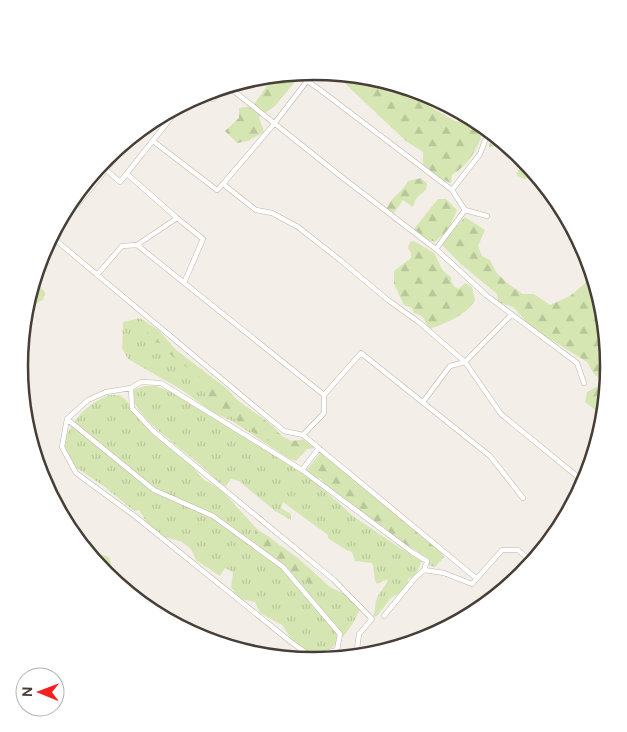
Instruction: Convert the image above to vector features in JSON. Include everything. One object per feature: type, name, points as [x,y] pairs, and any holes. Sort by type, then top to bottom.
[{"type":"lane","points":[[153,141],[217,190],[274,124],[307,81],[320,88],[452,190],[465,210],[486,216]]},
{"type":"lane","points":[[234,91],[438,250],[486,295],[577,364],[584,383]]},
{"type":"lane","points":[[106,169],[120,182],[171,118]]},
{"type":"lane","points":[[452,190],[480,154],[487,138]]},
{"type":"lane","points":[[127,174],[176,218],[203,239],[184,283]]},
{"type":"lane","points":[[224,184],[256,210],[272,213],[298,227],[388,300],[420,323],[465,362],[501,414],[577,477]]},
{"type":"lane","points":[[438,250],[436,249],[465,210]]},
{"type":"lane","points":[[97,275],[122,246],[138,245],[176,218]]},
{"type":"lane","points":[[56,242],[284,431],[303,435],[476,578]]},
{"type":"lane","points":[[138,245],[324,395]]},
{"type":"lane","points":[[423,402],[450,366],[465,362],[511,315]]},
{"type":"lane","points":[[303,435],[324,413],[324,395],[361,353],[490,456],[523,498]]},
{"type":"lane","points":[[304,651],[136,518],[76,473],[62,447],[67,419],[88,400],[106,392],[131,388],[141,382],[161,383],[302,470],[412,552],[427,561],[424,570],[415,578],[384,616]]},
{"type":"lane","points":[[131,388],[132,408],[152,431],[334,580],[372,619],[358,634],[357,649]]},
{"type":"lane","points":[[67,419],[154,490],[213,516],[283,567],[340,634],[338,650],[335,651]]},
{"type":"lane","points":[[302,470],[319,448]]},
{"type":"lane","points":[[424,570],[444,573],[472,584],[502,550],[518,550],[527,557]]},
{"type":"green space","points":[[296,81],[275,106],[259,117],[264,132],[248,141],[237,143],[225,131],[239,118],[239,108],[253,106],[269,83]]},
{"type":"green space","points":[[343,82],[369,85],[405,95],[427,104],[457,122],[460,120],[482,135],[468,161],[452,175],[451,183],[439,178],[432,178],[423,169],[423,152],[406,141]]},
{"type":"green space","points":[[490,141],[496,146],[489,147]]},
{"type":"green space","points":[[520,168],[529,177],[524,179],[516,175]]},
{"type":"green space","points":[[421,178],[427,183],[426,188],[417,198],[413,207],[403,200],[393,214],[386,209],[408,181]]},
{"type":"green space","points":[[438,199],[446,199],[457,210],[448,230],[435,242],[424,238],[414,229]]},
{"type":"green space","points":[[465,217],[485,230],[478,246],[482,256],[490,260],[496,272],[507,283],[523,294],[534,294],[550,305],[570,296],[587,282],[597,329],[599,378],[594,374],[587,362],[531,327],[513,307],[498,302],[497,294],[461,264],[441,244]]},
{"type":"green space","points":[[414,241],[434,253],[442,269],[451,277],[455,287],[459,289],[465,283],[472,287],[475,300],[461,314],[448,322],[429,329],[420,315],[414,313],[412,308],[404,305],[394,284],[394,271],[411,258],[408,248],[410,242]]},
{"type":"green space","points":[[39,286],[45,293],[43,300],[34,307]]},
{"type":"green space","points":[[140,318],[158,330],[176,350],[227,389],[237,400],[273,426],[281,436],[293,443],[306,439],[316,448],[307,449],[296,461],[288,458],[232,421],[212,412],[182,390],[128,359],[122,348],[123,322]]},
{"type":"green space","points":[[153,328],[158,330],[176,350],[227,389],[237,400],[268,422],[284,438],[291,441],[306,439],[309,443],[294,457],[282,453],[271,442],[247,429],[229,414],[210,409],[205,399],[206,383],[165,350],[160,343],[153,342],[147,338],[147,329]]},
{"type":"green space","points":[[599,383],[596,410],[585,402],[587,392]]},
{"type":"green space","points":[[155,386],[172,392],[240,433],[315,482],[353,516],[422,561],[415,576],[408,579],[408,585],[403,591],[391,598],[377,616],[373,617],[377,598],[388,579],[377,584],[372,563],[355,561],[352,552],[328,538],[328,535],[283,502],[281,508],[291,514],[291,520],[275,511],[239,481],[231,479],[226,486],[222,485],[151,424],[135,405],[131,395],[135,389]]},
{"type":"green space","points":[[109,395],[119,395],[125,399],[141,420],[192,466],[204,480],[225,494],[257,529],[298,558],[331,588],[350,596],[360,609],[344,636],[334,646],[328,651],[307,652],[293,641],[282,625],[260,613],[255,602],[241,599],[231,588],[233,572],[225,568],[220,576],[196,560],[191,549],[182,542],[162,536],[149,526],[139,510],[134,511],[105,487],[74,466],[64,449],[69,432],[79,416],[93,403]]},
{"type":"green space","points":[[320,453],[327,456],[442,553],[444,557],[435,567],[426,564],[420,553],[384,532],[384,526],[375,527],[326,487],[321,479],[313,477],[306,471]]},
{"type":"green space","points":[[255,530],[262,532],[279,545],[321,583],[311,585],[300,576],[292,575],[277,565],[275,558],[266,556],[255,544]]},
{"type":"green space","points":[[96,552],[109,557],[111,564],[108,565]]}]
